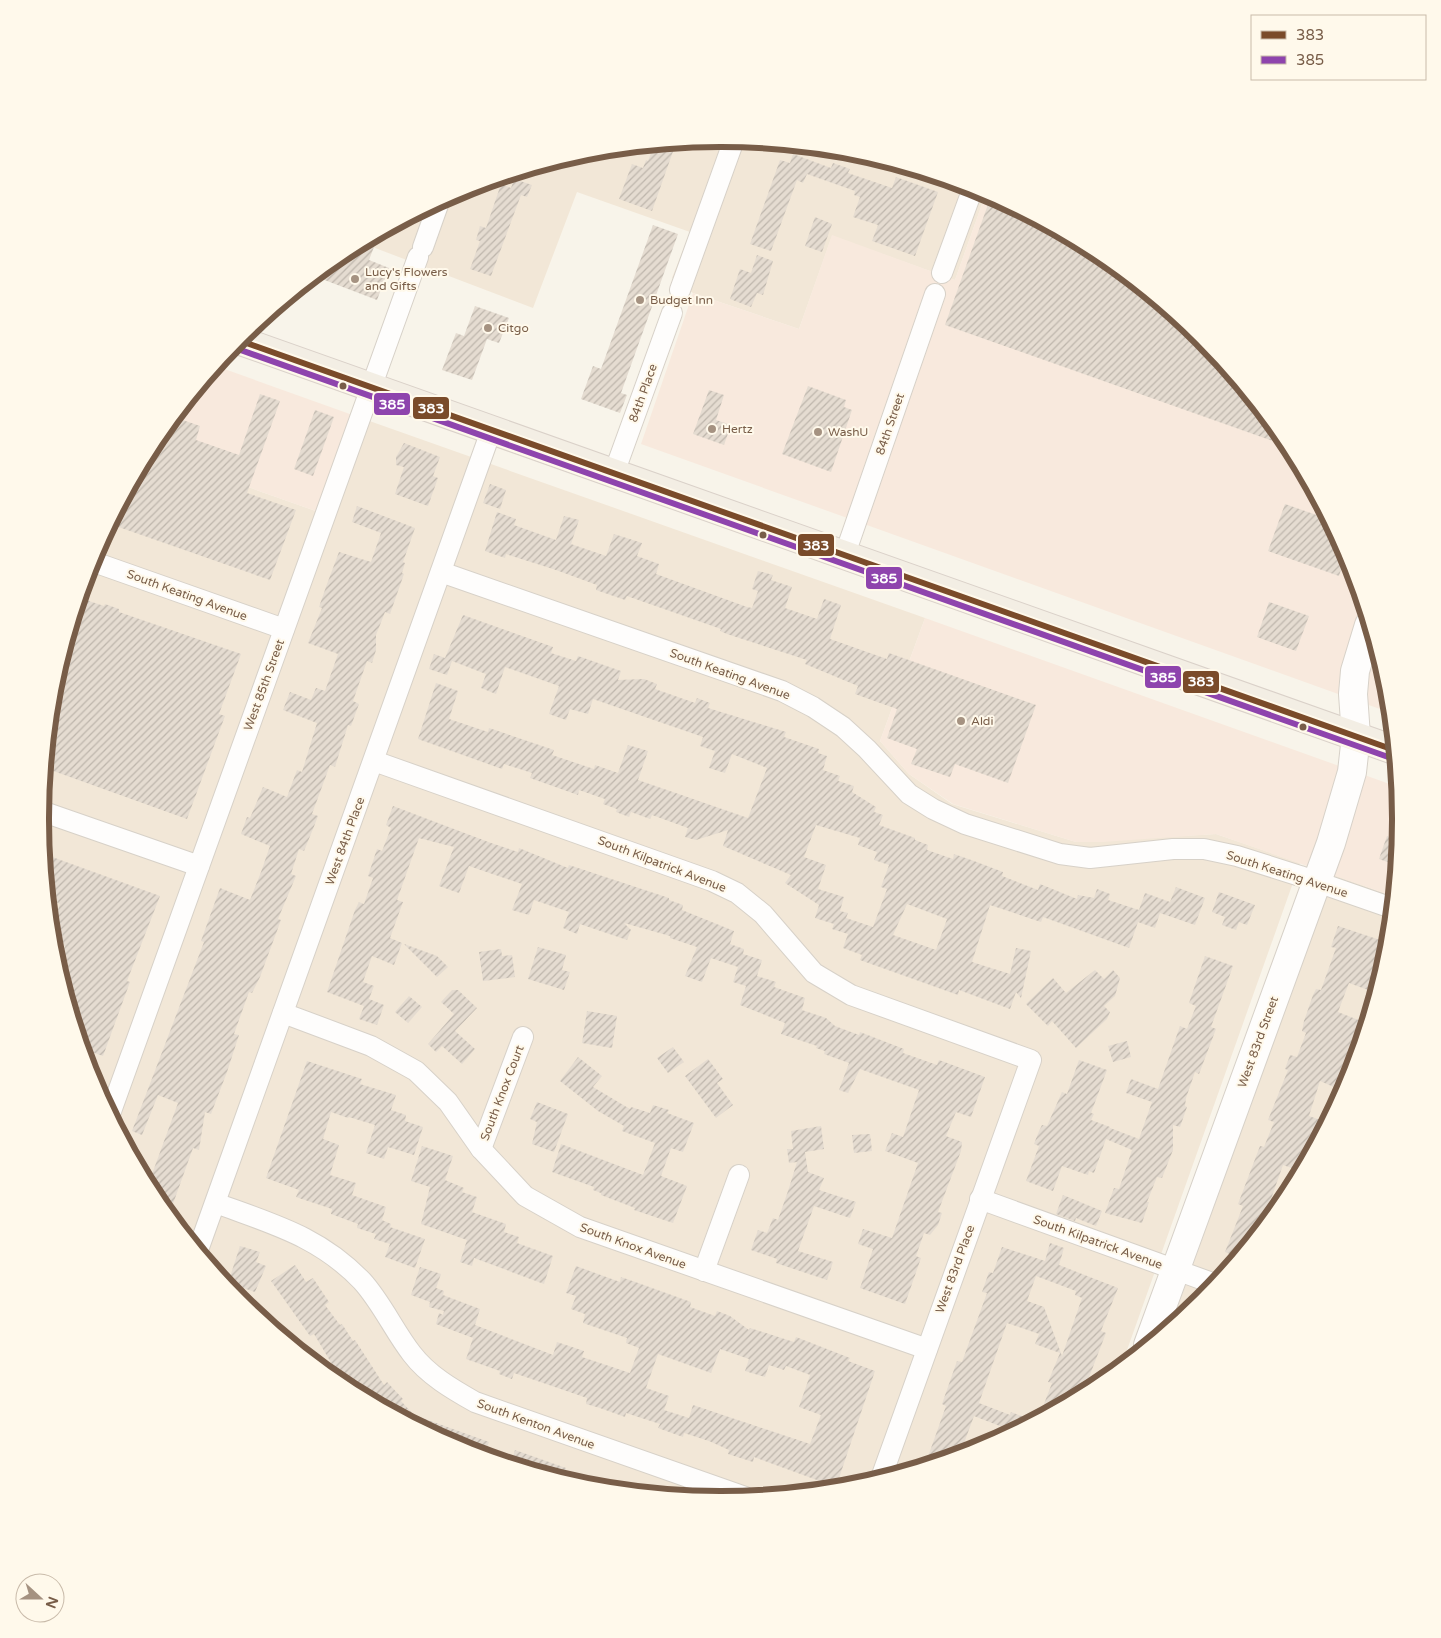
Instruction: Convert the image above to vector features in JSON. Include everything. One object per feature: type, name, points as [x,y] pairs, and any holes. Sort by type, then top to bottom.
[{"type":"main road","points":[[247,343],[1389,748]]},
{"type":"street","points":[[680,290],[731,148]]},
{"type":"street","points":[[942,273],[970,195]]},
{"type":"street","name":"West 85th Street","points":[[111,1101],[199,866],[435,211]]},
{"type":"street","name":"84th Street","points":[[844,554],[935,294]]},
{"type":"street","name":"84th Place","points":[[614,474],[672,313]]},
{"type":"street","name":"West 84th Place","points":[[200,1244],[491,431]]},
{"type":"street","name":"South Keating Avenue","points":[[100,563],[284,629]]},
{"type":"street","name":"South Keating Avenue","points":[[442,572],[782,691],[813,707],[843,728],[867,749],[908,794],[933,809],[965,824],[1060,854],[1090,858],[1174,849],[1204,849],[1237,856],[1387,906]]},
{"type":"street","name":"West 83rd Street","points":[[1152,1333],[1331,843],[1352,772],[1356,736],[1353,694],[1355,671],[1367,636]]},
{"type":"street","name":"South Kilpatrick Avenue","points":[[374,761],[712,881],[737,894],[763,914],[814,973],[851,995],[1031,1060]]},
{"type":"street","points":[[49,814],[199,866]]},
{"type":"street","name":"South Knox Avenue","points":[[283,1013],[371,1046],[416,1071],[448,1102],[481,1149],[525,1196],[580,1227],[927,1349]]},
{"type":"street","name":"South Knox Court","points":[[481,1149],[523,1037]]},
{"type":"street","name":"West 83rd Place","points":[[884,1470],[1031,1060]]},
{"type":"street","points":[[704,1271],[739,1176]]},
{"type":"street","name":"South Kilpatrick Avenue","points":[[980,1199],[1207,1281]]},
{"type":"street","name":"South Kenton Avenue","points":[[216,1203],[298,1233],[338,1259],[363,1283],[412,1355],[441,1382],[475,1402],[727,1491]]},
{"type":"shaded area","points":[[720,147],[764,149],[852,160],[894,170],[983,201],[955,280],[832,236],[799,329],[693,293],[672,278],[690,232],[577,192],[533,308],[370,246],[463,198],[505,183],[589,160],[677,149]]},
{"type":"shaded area","points":[[983,201],[1056,237],[1094,260],[1163,314],[1195,344],[1226,376],[1279,446],[1323,522],[1357,603],[1369,645],[1383,710],[641,444],[693,293],[799,329],[832,235],[955,280]]},
{"type":"shaded area","points":[[222,368],[361,418],[327,515],[157,455],[188,410]]},
{"type":"shaded area","points":[[361,418],[925,618],[880,741],[909,774],[952,804],[1076,842],[1216,834],[1300,863],[1125,1355],[1094,1378],[1018,1421],[978,1440],[894,1468],[852,1478],[764,1489],[720,1491],[633,1485],[589,1478],[505,1455],[463,1440],[385,1401],[347,1378],[312,1352],[278,1324],[215,1262],[162,1192],[139,1155],[118,1116],[84,1035],[72,993],[54,907],[49,819],[54,731],[72,645],[84,603],[118,522],[157,455],[327,515]]},
{"type":"shaded area","points":[[925,618],[1391,785],[1391,863],[1388,894],[1216,834],[1103,842],[1076,842],[953,804],[909,774],[880,741]]},
{"type":"shaded area","points":[[1334,875],[1388,894],[1379,950],[1357,1035],[1323,1116],[1279,1192],[1253,1228],[1226,1262],[1176,1312]]},
{"type":"building","points":[[674,149],[652,211],[619,199],[632,164],[643,168],[646,160],[648,161],[652,151]]},
{"type":"building","points":[[793,154],[831,168],[833,163],[850,169],[848,173],[892,188],[896,177],[938,192],[915,256],[872,241],[878,225],[853,217],[860,197],[854,195],[855,191],[807,174],[803,183],[797,180],[771,251],[750,244],[780,160],[790,163]]},
{"type":"building","points":[[514,180],[516,180],[532,185],[527,197],[521,195],[491,276],[470,269],[480,241],[476,240],[480,226],[486,228],[501,184],[511,188]]},
{"type":"building","points":[[989,203],[1056,237],[1094,260],[1163,314],[1226,376],[1276,442],[945,325]]},
{"type":"building","points":[[815,217],[832,224],[822,252],[805,246]]},
{"type":"building","name":"Budget Inn","points":[[653,225],[678,234],[621,393],[627,395],[620,413],[581,399],[593,366],[601,369]]},
{"type":"building","points":[[376,243],[369,260],[389,268],[377,300],[322,279],[347,260]]},
{"type":"building","points":[[757,255],[773,261],[763,295],[757,293],[751,307],[730,299],[740,269],[751,273]]},
{"type":"building","points":[[475,306],[509,318],[499,343],[487,339],[472,380],[442,370],[456,333],[464,336]]},
{"type":"building","name":"WashU","points":[[808,386],[846,400],[844,407],[852,410],[831,472],[782,454]]},
{"type":"building","name":"Hertz","points":[[709,390],[724,395],[716,420],[731,425],[724,445],[693,434]]},
{"type":"building","points":[[260,394],[280,401],[247,493],[296,510],[270,580],[116,526],[139,483],[181,419],[200,426],[196,440],[239,455]]},
{"type":"building","points":[[315,410],[334,417],[313,476],[294,469]]},
{"type":"building","points":[[404,443],[440,457],[433,476],[438,478],[428,506],[395,494],[404,467],[396,465],[396,457]]},
{"type":"building","points":[[490,484],[506,490],[500,509],[483,503]]},
{"type":"building","points":[[1285,504],[1320,516],[1342,565],[1339,576],[1268,551]]},
{"type":"building","points":[[357,506],[415,528],[403,562],[405,563],[402,573],[404,574],[390,614],[385,612],[376,635],[376,650],[372,663],[367,661],[353,701],[359,704],[351,726],[348,725],[335,767],[330,765],[312,814],[318,816],[304,851],[299,849],[291,874],[296,876],[278,919],[281,920],[260,977],[252,993],[249,992],[234,1034],[239,1035],[227,1072],[211,1114],[205,1112],[199,1150],[193,1148],[172,1206],[152,1175],[178,1103],[158,1095],[142,1135],[132,1131],[204,942],[201,941],[220,888],[250,900],[261,872],[270,846],[241,834],[247,817],[250,818],[263,787],[287,797],[297,770],[302,772],[317,723],[283,710],[290,692],[311,700],[316,688],[325,691],[338,654],[308,643],[322,608],[319,607],[327,584],[339,552],[371,562],[381,533],[352,522]]},
{"type":"building","points":[[497,512],[516,519],[514,525],[556,540],[564,516],[579,520],[571,544],[606,556],[614,534],[642,543],[637,556],[659,564],[656,574],[747,607],[752,608],[758,591],[752,589],[758,571],[773,575],[771,580],[792,587],[785,608],[817,619],[824,599],[841,605],[830,639],[887,659],[889,653],[1036,705],[1008,783],[955,764],[950,777],[911,764],[917,749],[887,738],[897,709],[855,694],[858,686],[805,664],[807,660],[727,634],[720,631],[721,629],[627,596],[625,600],[596,590],[597,585],[556,570],[506,554],[505,558],[485,551]]},
{"type":"building","points":[[85,600],[104,606],[105,604],[119,609],[119,612],[241,654],[219,714],[225,716],[187,819],[50,770],[54,731],[62,688]]},
{"type":"building","points":[[1269,602],[1309,616],[1296,651],[1257,637]]},
{"type":"building","points":[[463,615],[553,647],[551,653],[576,661],[578,656],[621,671],[618,680],[644,679],[657,684],[655,689],[695,703],[697,698],[710,703],[708,708],[786,732],[784,737],[819,749],[818,753],[827,756],[823,770],[840,776],[838,781],[854,786],[852,792],[876,807],[874,812],[883,815],[879,825],[915,838],[915,840],[928,845],[927,850],[953,859],[954,854],[1003,872],[1002,876],[1038,890],[1040,884],[1077,899],[1078,895],[1094,898],[1097,889],[1110,894],[1108,900],[1139,910],[1145,893],[1170,902],[1176,887],[1205,898],[1195,925],[1160,913],[1155,928],[1138,922],[1129,948],[1043,917],[1041,922],[990,905],[972,962],[1010,974],[1016,948],[1031,951],[1021,998],[1016,992],[1010,1009],[959,990],[958,995],[860,960],[862,955],[843,948],[848,934],[832,929],[834,924],[815,918],[819,905],[785,883],[791,875],[723,846],[728,830],[696,840],[685,837],[688,828],[652,815],[650,819],[631,812],[629,817],[616,812],[617,809],[603,804],[605,799],[579,790],[578,795],[530,778],[532,773],[504,764],[502,769],[418,739],[436,683],[458,691],[449,719],[488,732],[489,728],[554,750],[552,755],[594,769],[595,765],[618,773],[628,745],[648,751],[638,780],[748,818],[767,768],[732,754],[725,773],[709,768],[715,751],[700,746],[703,737],[593,699],[588,714],[570,709],[566,720],[549,714],[559,686],[505,667],[496,694],[481,688],[486,674],[452,661],[447,675],[429,669],[434,654],[445,658]],"holes":[[[816,825],[860,838],[858,845],[877,852],[874,860],[889,865],[881,887],[887,889],[873,927],[846,918],[848,913],[840,911],[844,897],[818,889],[826,865],[804,857]],[[907,904],[947,919],[936,950],[893,935]]]},
{"type":"building","points":[[393,806],[518,852],[519,848],[568,868],[569,865],[669,898],[669,900],[683,905],[682,910],[734,931],[730,944],[744,949],[743,954],[762,960],[757,976],[776,982],[774,987],[805,998],[802,1010],[826,1018],[835,1026],[859,1035],[860,1032],[904,1049],[903,1053],[937,1065],[939,1060],[985,1077],[971,1117],[956,1112],[946,1136],[962,1142],[961,1151],[938,1212],[942,1213],[938,1225],[930,1235],[924,1233],[916,1256],[921,1258],[905,1304],[860,1288],[873,1249],[858,1244],[863,1229],[892,1238],[918,1163],[885,1151],[892,1133],[903,1137],[919,1090],[860,1069],[848,1093],[839,1090],[849,1063],[824,1054],[825,1051],[816,1048],[817,1046],[781,1034],[785,1023],[740,1005],[746,986],[733,982],[738,967],[711,958],[702,982],[685,976],[697,947],[670,938],[670,936],[624,923],[631,930],[627,940],[580,924],[577,934],[563,928],[569,912],[534,900],[529,915],[512,910],[522,884],[469,866],[459,893],[439,886],[454,847],[419,838],[397,900],[403,902],[390,938],[402,943],[394,965],[372,956],[363,982],[374,986],[369,999],[384,1005],[377,1025],[359,1019],[364,1006],[327,992],[355,910],[359,902],[364,904],[373,878],[368,876],[377,849],[382,851],[391,828],[386,825]]},
{"type":"building","points":[[1387,836],[1392,838],[1391,863],[1379,859]]},
{"type":"building","points":[[50,856],[160,896],[127,981],[130,982],[103,1056],[90,1052],[72,993],[63,953],[65,946],[61,944],[56,916],[60,904],[53,901]]},
{"type":"building","points":[[1219,892],[1255,905],[1247,925],[1239,922],[1236,930],[1222,925],[1225,917],[1212,912]]},
{"type":"building","points":[[1338,926],[1381,940],[1368,990],[1349,983],[1338,1012],[1361,1021],[1357,1035],[1336,1088],[1320,1081],[1309,1116],[1321,1120],[1302,1155],[1293,1169],[1283,1165],[1268,1207],[1232,1255],[1225,1252],[1243,1206],[1238,1204],[1260,1146],[1264,1147],[1274,1122],[1268,1120],[1288,1070],[1285,1069],[1290,1055],[1297,1057],[1306,1033],[1302,1031],[1304,1021],[1316,989],[1321,990],[1336,948],[1331,947]]},
{"type":"building","points":[[404,944],[437,956],[448,967],[437,977]]},
{"type":"building","points":[[538,947],[566,955],[562,970],[570,972],[564,990],[528,979]]},
{"type":"building","points":[[501,949],[502,956],[512,955],[515,977],[483,981],[479,952]]},
{"type":"building","points":[[1205,956],[1233,966],[1211,1027],[1216,1029],[1199,1074],[1195,1072],[1186,1098],[1185,1106],[1187,1107],[1180,1127],[1173,1125],[1173,1150],[1162,1178],[1157,1177],[1147,1202],[1149,1202],[1142,1223],[1105,1213],[1114,1188],[1119,1189],[1132,1150],[1106,1139],[1110,1128],[1139,1139],[1152,1102],[1126,1093],[1131,1079],[1158,1089],[1180,1026],[1187,1029],[1196,1006],[1189,1003]]},
{"type":"building","points":[[1095,970],[1104,979],[1113,970],[1120,978],[1115,996],[1104,1006],[1110,1012],[1107,1019],[1076,1048],[1052,1021],[1048,1026],[1026,1004],[1053,978],[1066,993]]},
{"type":"building","points":[[452,990],[458,990],[477,1008],[455,1031],[475,1049],[462,1064],[442,1046],[436,1052],[428,1044],[454,1014],[441,1002]]},
{"type":"building","points":[[409,996],[422,1007],[408,1023],[395,1012]]},
{"type":"building","points":[[587,1011],[617,1016],[612,1048],[582,1043]]},
{"type":"building","points":[[1127,1041],[1131,1057],[1113,1062],[1108,1046]]},
{"type":"building","points":[[673,1047],[684,1062],[668,1073],[657,1058]]},
{"type":"building","points":[[578,1057],[602,1076],[593,1087],[630,1109],[631,1107],[650,1113],[653,1105],[669,1110],[667,1113],[694,1123],[683,1152],[671,1148],[661,1176],[687,1186],[673,1223],[634,1210],[635,1208],[601,1195],[601,1193],[593,1190],[594,1187],[552,1172],[561,1144],[643,1175],[655,1143],[622,1131],[624,1126],[598,1111],[560,1081]]},
{"type":"building","points":[[708,1059],[723,1079],[717,1083],[733,1105],[716,1118],[685,1076]]},
{"type":"building","points":[[1079,1060],[1107,1070],[1091,1113],[1094,1114],[1091,1120],[1110,1127],[1094,1173],[1089,1171],[1088,1175],[1062,1166],[1053,1191],[1026,1181],[1039,1146],[1034,1144],[1039,1131],[1042,1125],[1047,1126],[1062,1092],[1067,1094]]},
{"type":"building","points":[[307,1061],[362,1079],[360,1084],[396,1095],[391,1110],[406,1115],[405,1121],[423,1127],[414,1155],[388,1147],[384,1159],[366,1153],[375,1125],[331,1112],[323,1139],[339,1145],[330,1175],[356,1183],[352,1195],[386,1207],[382,1220],[391,1224],[390,1227],[425,1239],[415,1268],[385,1257],[390,1244],[374,1239],[376,1234],[357,1228],[358,1224],[331,1214],[332,1209],[296,1197],[299,1190],[266,1178]]},
{"type":"building","points":[[537,1102],[568,1114],[554,1152],[532,1144],[537,1122],[530,1119]]},
{"type":"building","points":[[821,1126],[824,1149],[805,1152],[808,1172],[824,1178],[819,1190],[856,1202],[850,1218],[814,1206],[798,1251],[833,1262],[827,1280],[776,1263],[777,1259],[751,1250],[758,1230],[767,1233],[773,1218],[778,1220],[789,1188],[797,1162],[789,1163],[787,1149],[793,1149],[791,1131]]},
{"type":"building","points":[[870,1134],[872,1151],[854,1153],[852,1135]]},
{"type":"building","points":[[422,1146],[453,1156],[445,1180],[464,1188],[462,1192],[477,1197],[472,1212],[506,1224],[504,1232],[519,1237],[517,1243],[553,1256],[544,1284],[474,1258],[472,1266],[460,1262],[467,1240],[421,1224],[430,1187],[411,1181]]},
{"type":"building","points":[[1063,1195],[1102,1211],[1096,1226],[1076,1218],[1075,1221],[1056,1214]]},
{"type":"building","points":[[1050,1243],[1064,1248],[1059,1265],[1118,1288],[1101,1331],[1106,1333],[1087,1382],[1042,1408],[1052,1383],[1048,1382],[1060,1353],[1035,1344],[1039,1334],[1007,1323],[979,1403],[1010,1415],[1011,1412],[1025,1417],[1004,1428],[974,1416],[963,1445],[928,1458],[946,1406],[942,1404],[957,1361],[962,1362],[987,1293],[982,1292],[989,1272],[993,1273],[1002,1247],[1045,1261]],"holes":[[[1036,1276],[1076,1291],[1075,1295],[1082,1298],[1062,1356],[1044,1307],[1027,1301]]]},
{"type":"building","points":[[240,1246],[260,1252],[256,1262],[266,1266],[255,1292],[239,1287],[230,1277]]},
{"type":"building","points":[[295,1265],[306,1282],[313,1278],[329,1302],[325,1305],[340,1325],[342,1324],[353,1341],[355,1340],[384,1385],[387,1382],[403,1399],[401,1401],[414,1415],[489,1442],[487,1448],[463,1440],[423,1421],[385,1401],[335,1369],[314,1334],[310,1336],[271,1281]]},
{"type":"building","points":[[576,1266],[620,1282],[621,1277],[691,1302],[690,1307],[715,1316],[717,1311],[730,1316],[749,1330],[750,1328],[794,1342],[796,1337],[850,1358],[848,1361],[875,1371],[838,1480],[824,1483],[754,1457],[753,1462],[728,1454],[729,1450],[709,1441],[684,1433],[683,1437],[658,1428],[660,1424],[626,1413],[625,1417],[586,1404],[587,1398],[514,1373],[512,1379],[499,1374],[500,1371],[466,1359],[473,1338],[436,1324],[439,1313],[443,1315],[444,1311],[429,1307],[430,1302],[411,1295],[420,1267],[441,1274],[436,1288],[444,1291],[443,1295],[480,1309],[475,1325],[553,1355],[557,1342],[584,1351],[582,1357],[630,1373],[639,1348],[626,1343],[627,1338],[583,1323],[585,1314],[571,1309],[576,1296],[566,1293]],"holes":[[[720,1349],[749,1359],[745,1371],[765,1377],[769,1365],[784,1370],[786,1366],[810,1375],[799,1407],[821,1415],[810,1444],[693,1405],[689,1418],[664,1410],[669,1396],[646,1388],[658,1354],[711,1373]]]},
{"type":"building","points":[[515,1450],[566,1468],[564,1472],[513,1457]]},
{"type":"transit line","name":"383","points":[[247,343],[1389,748]]},
{"type":"transit line","name":"385","points":[[240,350],[1389,757]]},
{"type":"place","name":"Lucy's Flowers and Gifts","points":[[355,279]]},
{"type":"place","name":"Budget Inn","points":[[640,300]]},
{"type":"place","name":"Citgo","points":[[488,328]]},
{"type":"place","name":"Hertz","points":[[712,429]]},
{"type":"place","name":"WashU","points":[[818,432]]},
{"type":"place","name":"Aldi","points":[[961,721]]}]
